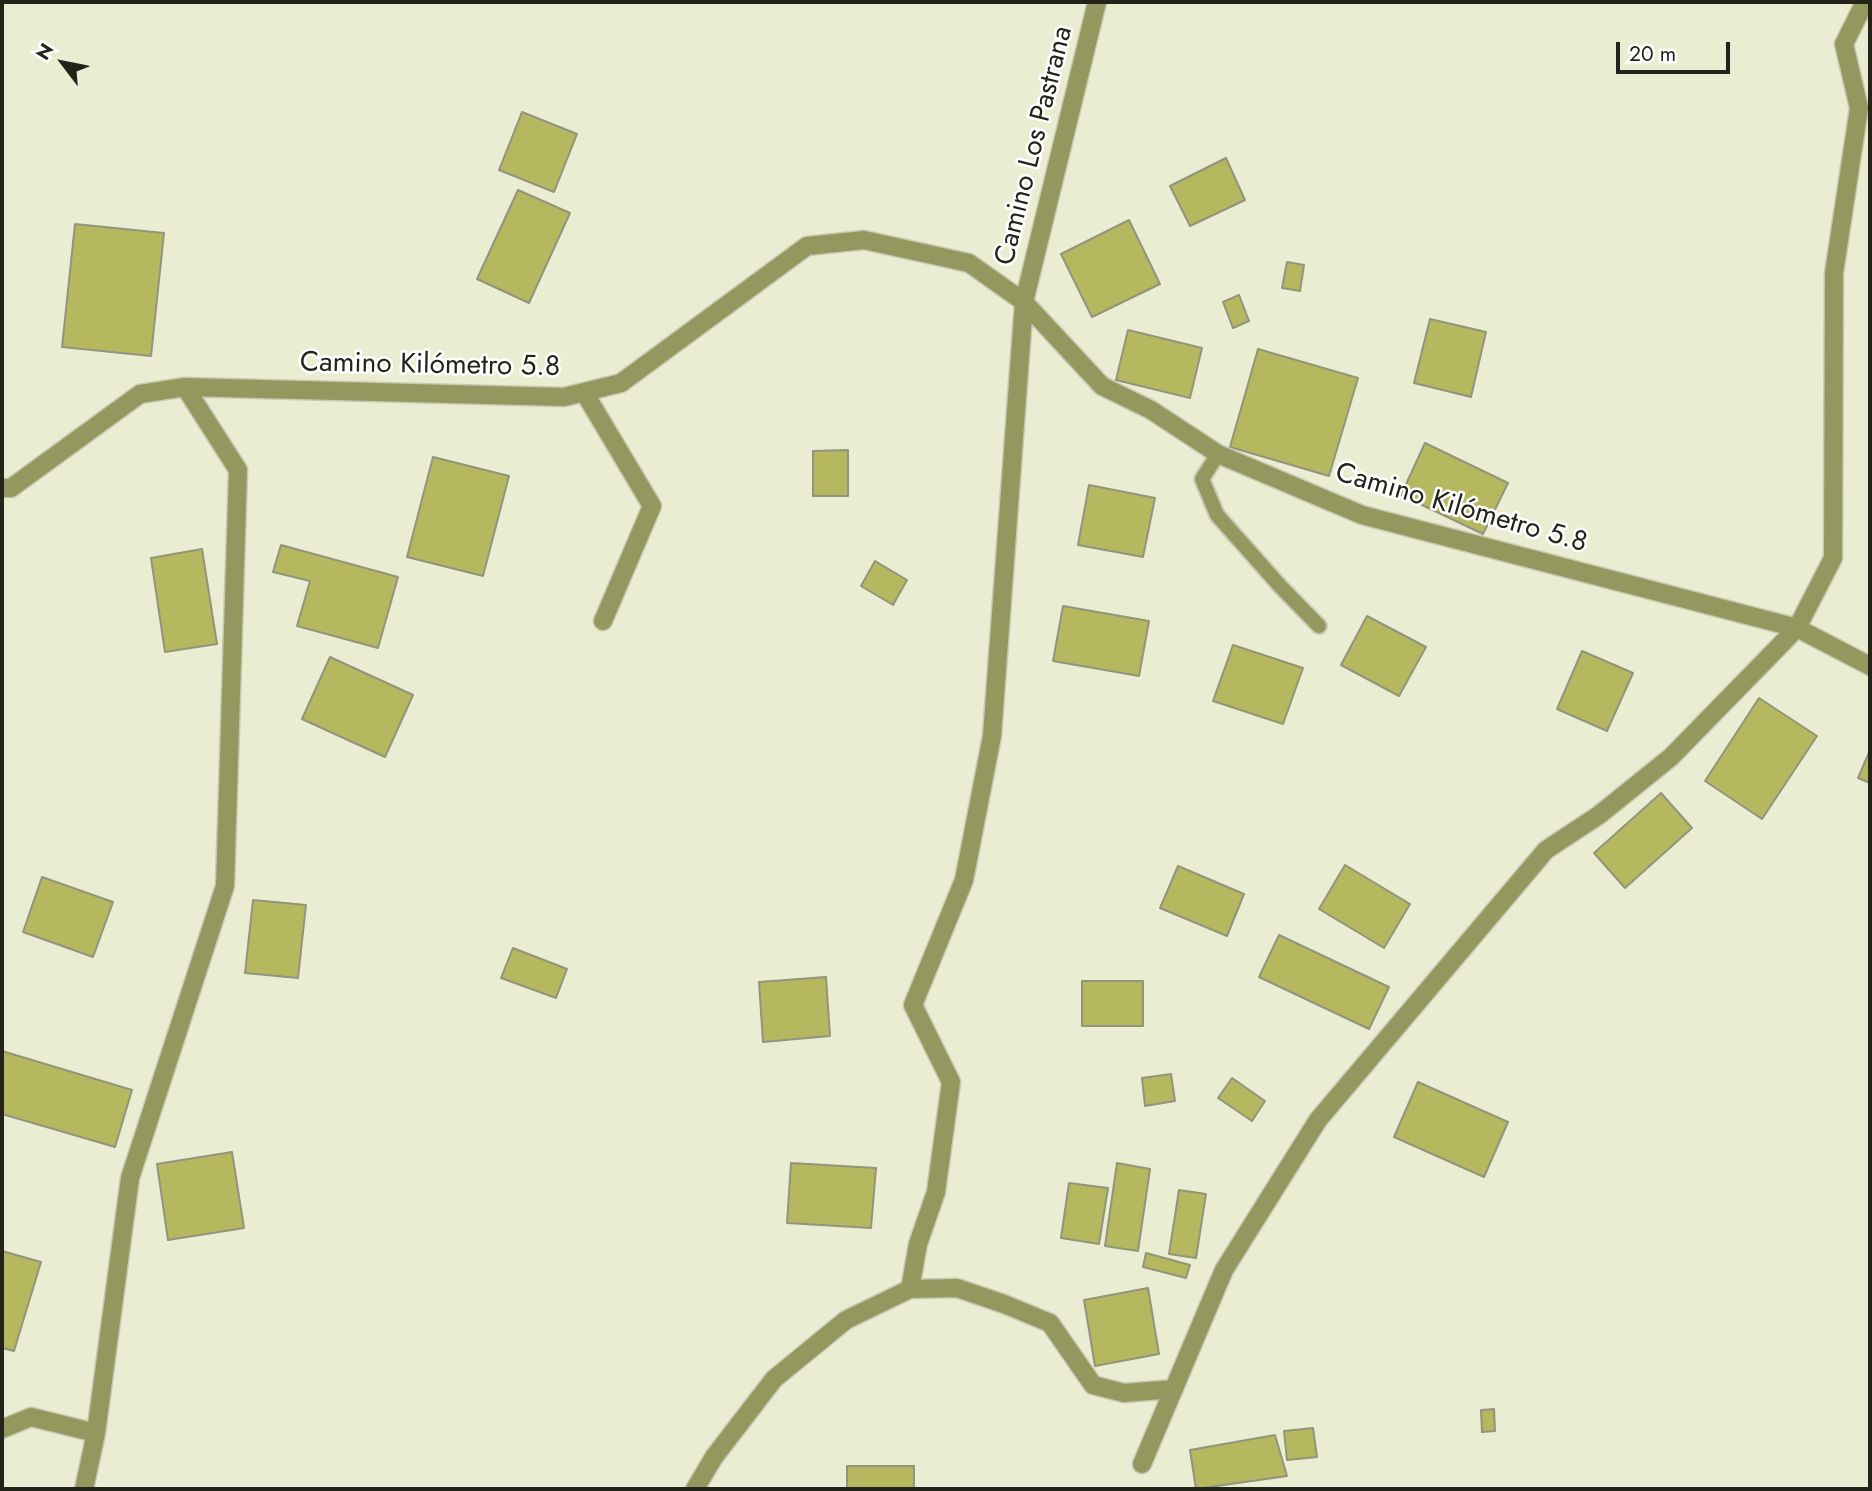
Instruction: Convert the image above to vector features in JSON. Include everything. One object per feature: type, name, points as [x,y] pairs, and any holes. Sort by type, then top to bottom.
[{"type":"street","name":"Camino Los Pastrana","points":[[910,1289],[918,1244],[936,1192],[951,1082],[913,1005],[964,880],[992,736],[1024,302],[1097,2]]},
{"type":"street","points":[[1142,1464],[1224,1270],[1318,1120],[1546,850],[1599,815],[1671,757],[1797,628],[1833,558],[1834,273],[1859,108],[1844,44],[1865,2]]},
{"type":"street","name":"Camino Kilómetro 5.8","points":[[2,488],[11,488],[140,394],[185,387],[564,397],[621,383],[807,246],[864,240],[969,263],[1024,302],[1102,386],[1150,410],[1218,454],[1362,515],[1797,628],[1870,666]]},
{"type":"street","points":[[84,1489],[96,1433],[131,1178],[225,886],[239,470],[185,387]]},
{"type":"street","points":[[584,392],[652,506],[603,621]]},
{"type":"street","points":[[695,1489],[714,1457],[774,1379],[846,1320],[910,1289],[957,1289],[1050,1323],[1093,1385],[1125,1393],[1174,1389]]},
{"type":"street","points":[[2,1429],[31,1417],[96,1433]]},
{"type":"lane","points":[[1218,454],[1202,479],[1217,515],[1319,626]]},
{"type":"building","points":[[522,112],[577,134],[554,192],[499,170]]},
{"type":"building","points":[[1226,158],[1245,200],[1190,226],[1170,186]]},
{"type":"building","points":[[518,190],[570,213],[529,303],[477,279]]},
{"type":"building","points":[[1129,220],[1160,284],[1092,317],[1061,254]]},
{"type":"building","points":[[75,224],[164,233],[151,356],[62,347]]},
{"type":"building","points":[[1287,262],[1304,265],[1300,291],[1282,288]]},
{"type":"building","points":[[1239,295],[1249,321],[1233,328],[1223,302]]},
{"type":"building","points":[[1430,319],[1486,332],[1471,397],[1414,383]]},
{"type":"building","points":[[1128,330],[1202,348],[1190,398],[1116,380]]},
{"type":"building","points":[[1258,349],[1358,378],[1329,476],[1230,447]]},
{"type":"building","points":[[1425,443],[1508,483],[1483,534],[1401,495]]},
{"type":"building","points":[[848,450],[848,496],[813,496],[813,451]]},
{"type":"building","points":[[433,457],[509,476],[483,576],[407,557]]},
{"type":"building","points":[[1089,485],[1155,498],[1143,557],[1078,545]]},
{"type":"building","points":[[281,545],[398,577],[378,648],[297,626],[310,581],[273,572]]},
{"type":"building","points":[[202,549],[217,644],[165,652],[151,558]]},
{"type":"building","points":[[875,561],[907,580],[893,605],[861,586]]},
{"type":"building","points":[[1063,606],[1149,621],[1139,676],[1053,661]]},
{"type":"building","points":[[1367,616],[1426,647],[1399,696],[1341,665]]},
{"type":"building","points":[[1233,645],[1303,668],[1283,724],[1213,701]]},
{"type":"building","points":[[1582,651],[1633,673],[1607,731],[1557,709]]},
{"type":"building","points":[[330,657],[413,695],[385,757],[302,719]]},
{"type":"building","points":[[1759,698],[1817,736],[1762,819],[1705,781]]},
{"type":"building","points":[[1870,750],[1870,783],[1858,778]]},
{"type":"building","points":[[1661,793],[1692,828],[1625,888],[1594,853]]},
{"type":"building","points":[[1345,865],[1410,904],[1384,948],[1319,909]]},
{"type":"building","points":[[1178,866],[1244,894],[1227,936],[1160,908]]},
{"type":"building","points":[[42,877],[113,902],[93,957],[23,932]]},
{"type":"building","points":[[253,900],[306,905],[298,978],[245,973]]},
{"type":"building","points":[[1279,935],[1389,987],[1369,1029],[1259,977]]},
{"type":"building","points":[[513,948],[567,969],[556,998],[501,978]]},
{"type":"building","points":[[826,977],[830,1036],[763,1042],[759,982]]},
{"type":"building","points":[[1082,981],[1143,981],[1143,1026],[1082,1026]]},
{"type":"building","points":[[2,1051],[132,1090],[115,1147],[2,1114]]},
{"type":"building","points":[[1171,1074],[1175,1101],[1145,1106],[1142,1078]]},
{"type":"building","points":[[1232,1078],[1265,1101],[1252,1121],[1218,1098]]},
{"type":"building","points":[[1418,1082],[1508,1122],[1484,1177],[1394,1137]]},
{"type":"building","points":[[232,1152],[244,1228],[168,1240],[157,1164]]},
{"type":"building","points":[[791,1163],[876,1168],[871,1228],[787,1223]]},
{"type":"building","points":[[1117,1163],[1150,1169],[1138,1251],[1105,1246]]},
{"type":"building","points":[[1069,1183],[1108,1188],[1099,1244],[1061,1238]]},
{"type":"building","points":[[1179,1190],[1206,1194],[1196,1258],[1169,1254]]},
{"type":"building","points":[[2,1251],[41,1262],[14,1351],[2,1348]]},
{"type":"building","points":[[1146,1253],[1190,1265],[1186,1278],[1143,1267]]},
{"type":"building","points":[[1148,1288],[1159,1354],[1095,1366],[1084,1300]]},
{"type":"building","points":[[1494,1409],[1495,1431],[1482,1432],[1481,1410]]},
{"type":"building","points":[[1313,1428],[1317,1457],[1287,1460],[1284,1431]]},
{"type":"building","points":[[1275,1435],[1287,1476],[1196,1489],[1190,1450]]},
{"type":"building","points":[[847,1466],[914,1466],[914,1489],[847,1489]]}]
